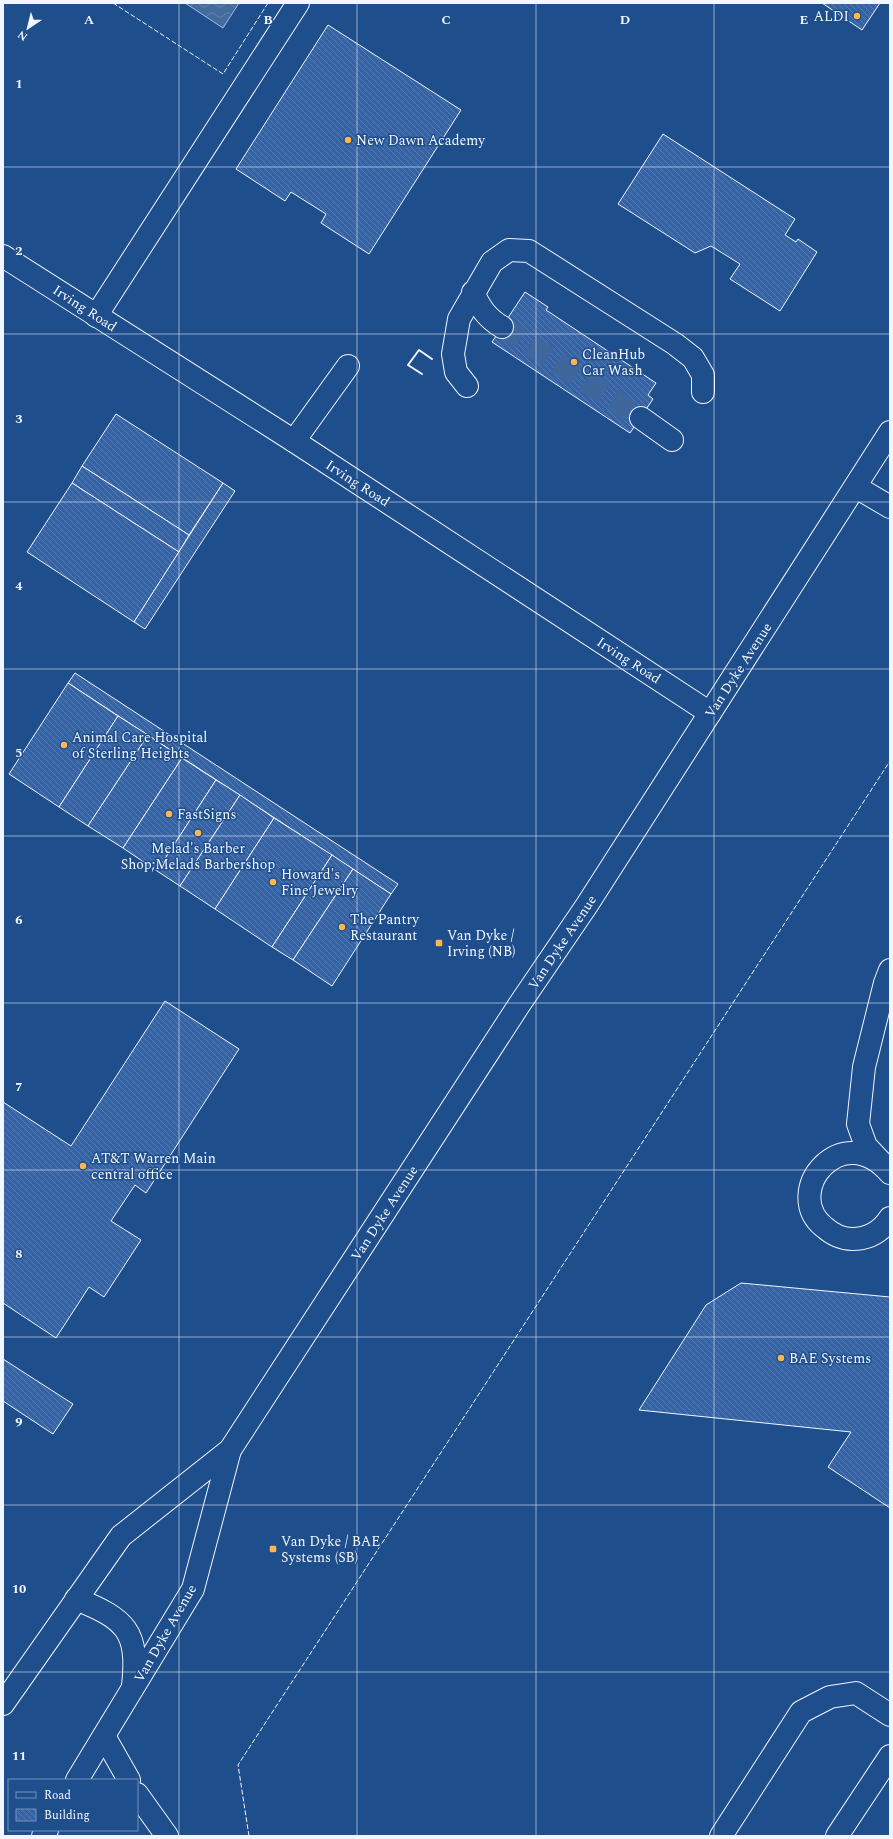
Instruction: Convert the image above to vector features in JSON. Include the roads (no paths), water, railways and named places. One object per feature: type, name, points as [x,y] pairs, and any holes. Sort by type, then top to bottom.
[{"type":"main road","points":[[96,316],[298,3]]},
{"type":"main road","points":[[467,386],[456,372],[453,354],[459,319],[473,292],[492,262],[509,250],[529,251],[675,344],[693,358],[703,375],[703,392]]},
{"type":"main road","name":"Irving Road","points":[[3,256],[294,441],[710,713]]},
{"type":"main road","points":[[473,292],[480,307],[489,319],[502,327]]},
{"type":"main road","points":[[294,441],[348,366]]},
{"type":"main road","points":[[641,418],[672,440]]},
{"type":"main road","name":"Van Dyke Avenue","points":[[78,1779],[193,1589],[230,1450],[515,1011],[587,905],[888,438]]},
{"type":"main road","points":[[856,487],[890,507]]},
{"type":"main road","points":[[890,970],[885,983],[864,1067],[858,1124],[847,1143],[818,1170],[811,1184],[810,1198],[813,1213],[821,1225],[832,1234],[846,1239],[860,1239],[874,1235],[885,1226],[890,1218]]},
{"type":"main road","points":[[858,1124],[866,1146],[886,1169]]},
{"type":"main road","points":[[828,1160],[842,1154],[856,1153],[870,1157],[886,1169]]},
{"type":"main road","name":"Van Dyke Avenue","points":[[3,1704],[121,1536],[230,1450]]},
{"type":"main road","points":[[76,1599],[99,1608],[112,1616],[121,1624],[130,1636],[134,1648],[135,1663],[132,1689]]},
{"type":"main road","points":[[721,1836],[801,1712],[830,1697],[856,1693],[890,1715]]},
{"type":"main road","points":[[104,1736],[128,1779]]},
{"type":"main road","points":[[838,1836],[890,1756]]},
{"type":"main road","points":[[138,1795],[166,1836]]},
{"type":"water","points":[[185,3],[239,3],[223,28]]},
{"type":"tunnel","points":[[502,327],[641,418]]},
{"type":"place","name":"ALDI","points":[[857,16]]},
{"type":"place","name":"New Dawn Academy","points":[[348,140]]},
{"type":"place","name":"CleanHub Car Wash","points":[[574,362]]},
{"type":"place","name":"Animal Care Hospital of Sterling Heights","points":[[64,745]]},
{"type":"place","name":"FastSigns","points":[[169,814]]},
{"type":"place","name":"Melad's Barber Shop;Melads Barbershop","points":[[198,833]]},
{"type":"place","name":"Howard's Fine Jewelry","points":[[273,882]]},
{"type":"place","name":"The Pantry Restaurant","points":[[342,927]]},
{"type":"place","name":"Van Dyke / Irving (NB)","points":[[439,943]]},
{"type":"place","name":"AT&T Warren Main central office","points":[[83,1166]]},
{"type":"place","name":"BAE Systems","points":[[781,1358]]},
{"type":"place","name":"Van Dyke / BAE Systems (SB)","points":[[273,1549]]}]
